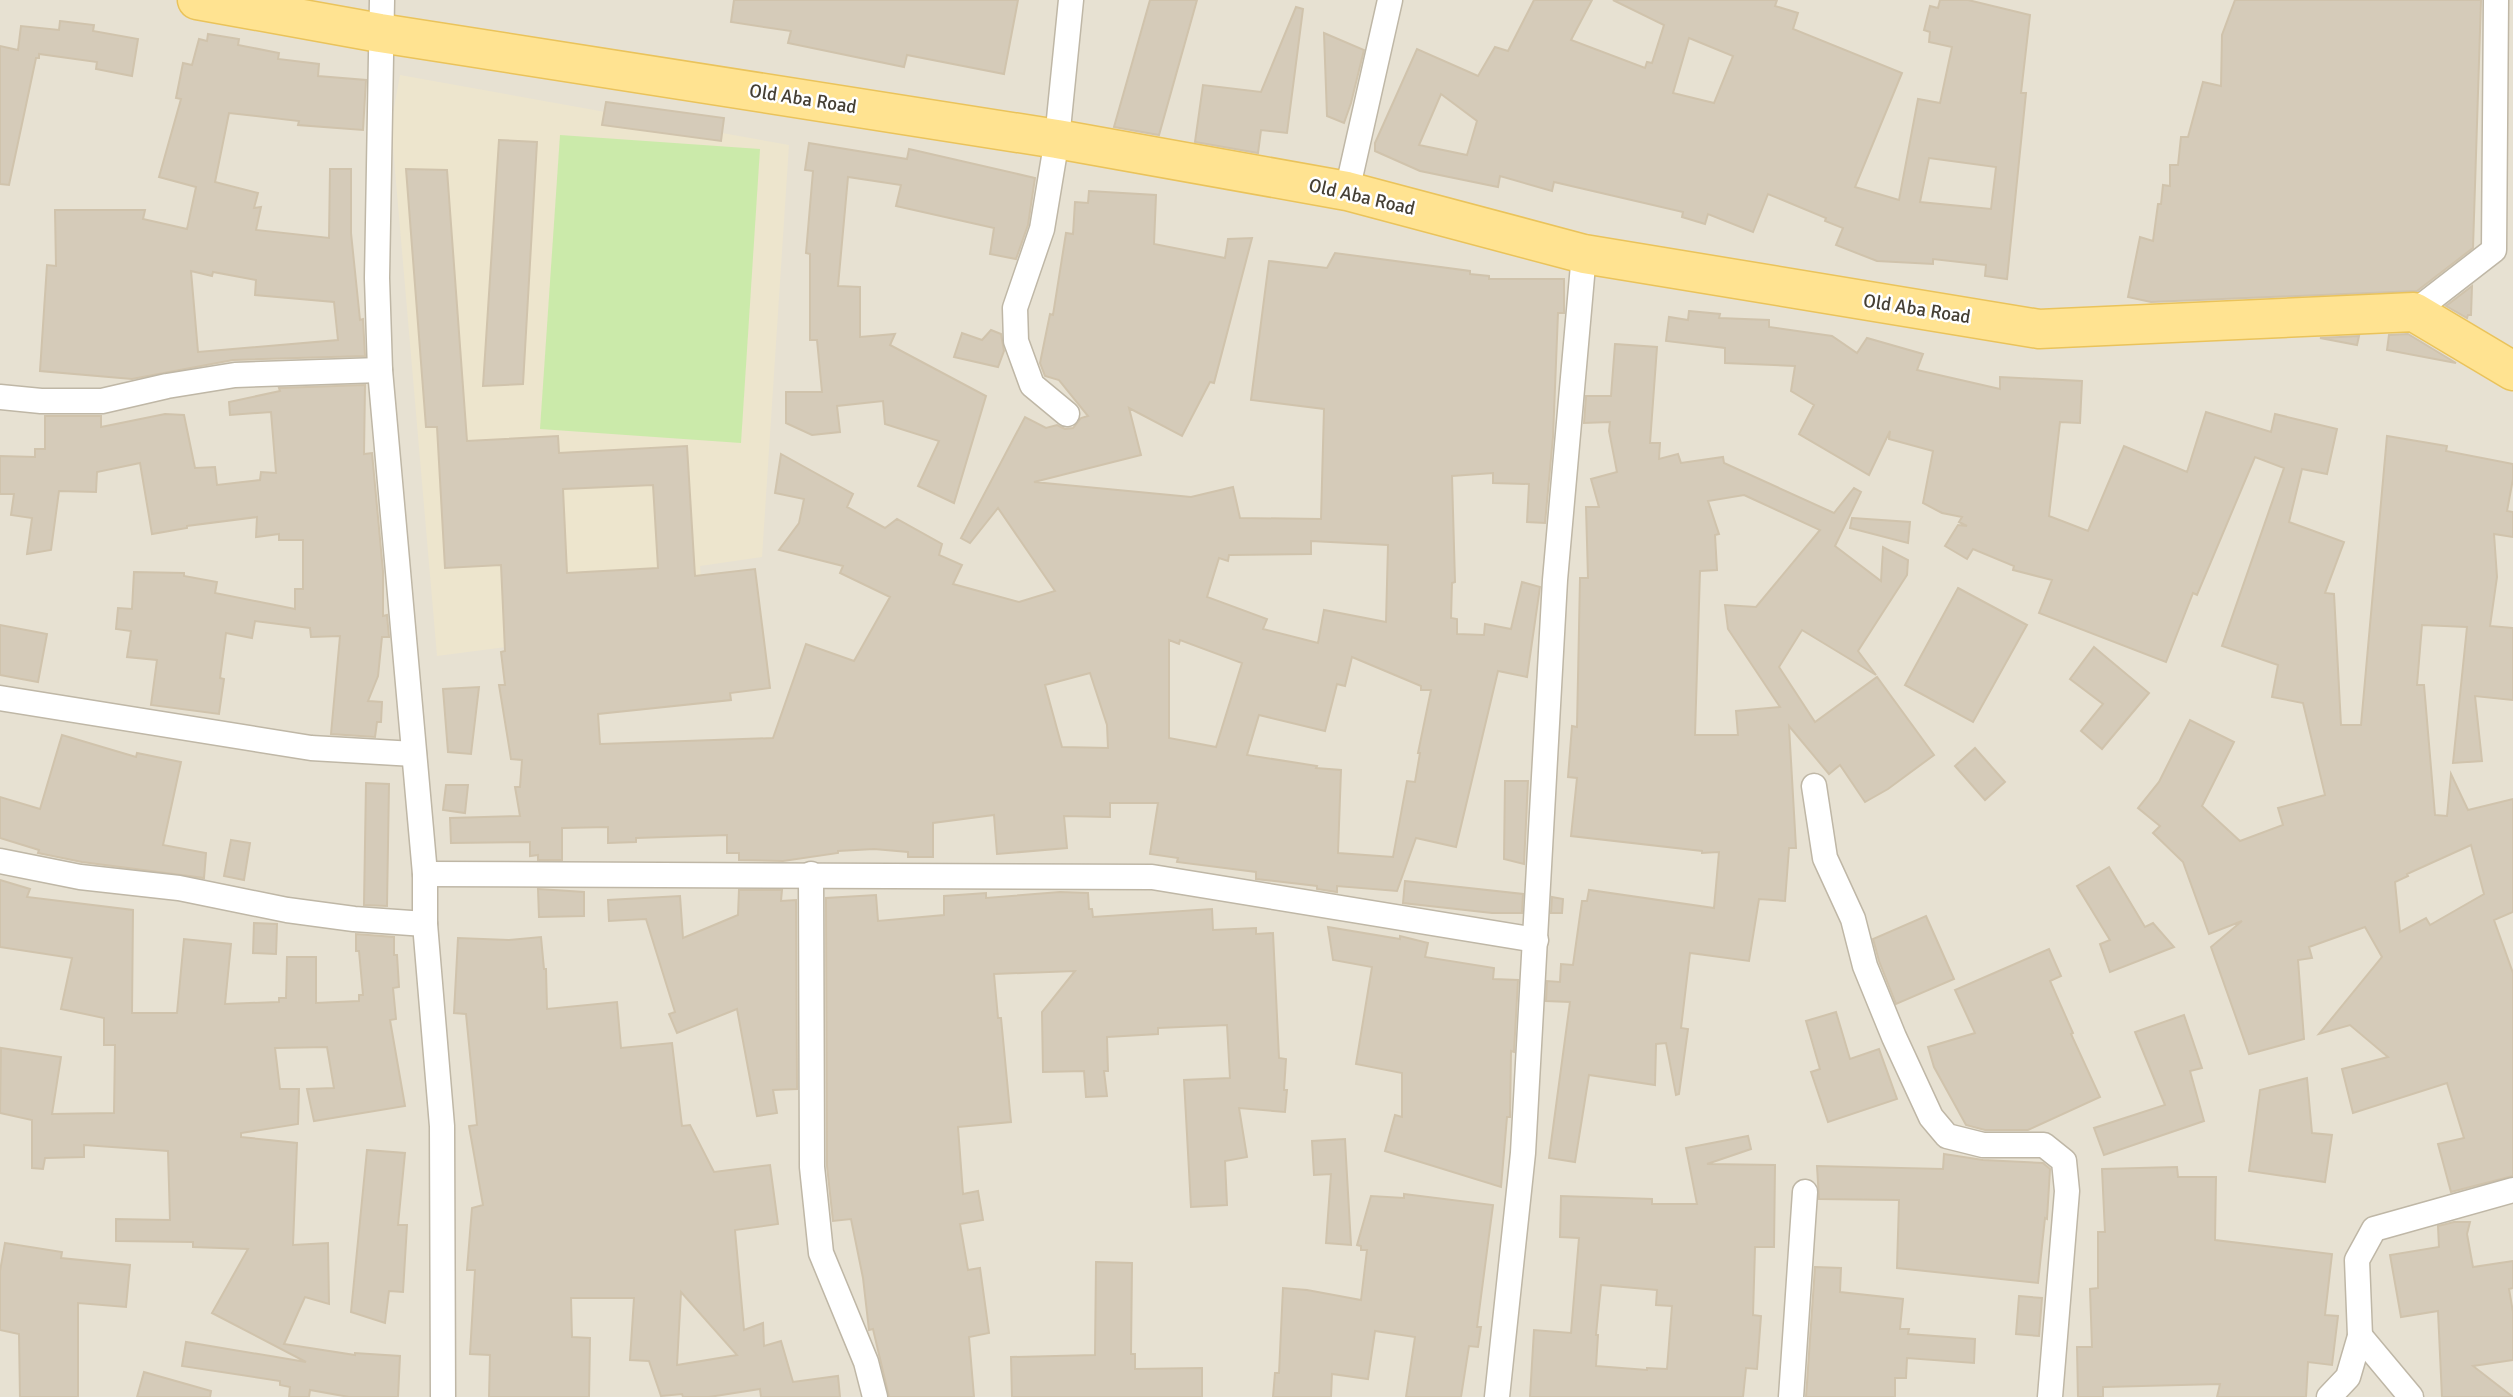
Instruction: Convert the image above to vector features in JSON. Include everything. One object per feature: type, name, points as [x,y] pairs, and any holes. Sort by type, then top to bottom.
[{"type":"main road","name":"Old Aba Road","points":[[197,0],[381,17],[1348,191],[1584,254],[2039,329],[2414,312]]},
{"type":"main road","points":[[2414,312],[2513,371]]},
{"type":"street","points":[[1067,414],[1032,385],[1017,341],[1015,309],[1042,229],[1057,139],[1070,0]]},
{"type":"street","points":[[1348,191],[1390,0]]},
{"type":"street","points":[[2414,312],[2494,250],[2496,0]]},
{"type":"street","points":[[381,17],[377,278],[380,370],[425,874],[425,924],[442,1126],[443,1397]]},
{"type":"street","points":[[1497,1397],[1523,1153],[1555,580],[1584,254]]},
{"type":"street","points":[[0,397],[41,401],[102,401],[167,386],[235,375],[380,370]]},
{"type":"street","points":[[0,698],[311,748],[414,754]]},
{"type":"street","points":[[1814,786],[1825,858],[1853,919],[1866,966],[1889,1025],[1931,1116],[1947,1136],[1983,1144],[2044,1145],[2064,1161],[2067,1191],[2050,1397]]},
{"type":"street","points":[[0,861],[80,877],[179,888],[288,910],[354,919],[425,924]]},
{"type":"street","points":[[425,874],[1152,877],[1536,940]]},
{"type":"street","points":[[811,874],[812,1167],[821,1253],[866,1362],[875,1397]]},
{"type":"street","points":[[2329,1397],[2348,1377],[2360,1336],[2357,1260],[2374,1230],[2513,1190]]},
{"type":"street","points":[[1791,1397],[1805,1192]]},
{"type":"street","points":[[2360,1336],[2411,1397]]},
{"type":"shaded area","points":[[0,0],[2513,0],[2513,1397],[0,1397]]},
{"type":"shaded area","points":[[400,75],[789,145],[762,557],[700,566],[705,621],[437,656],[391,124]]},
{"type":"green space","points":[[560,135],[760,149],[741,443],[540,429]]},
{"type":"building","points":[[734,0],[1018,0],[1004,74],[907,55],[904,67],[788,43],[791,31],[731,22]]},
{"type":"building","points":[[1150,0],[1197,0],[1159,135],[1114,127]]},
{"type":"building","points":[[1534,0],[1592,0],[1571,40],[1645,68],[1647,62],[1652,63],[1664,25],[1613,0],[1777,0],[1775,6],[1798,13],[1793,29],[1902,73],[1855,187],[1899,200],[1918,99],[1940,103],[1952,47],[1929,42],[1930,32],[1924,30],[1930,6],[1938,8],[1940,0],[1968,0],[2030,15],[2021,93],[2026,93],[2007,279],[1985,276],[1986,265],[1933,259],[1933,264],[1877,261],[1836,245],[1843,228],[1768,194],[1753,232],[1708,214],[1705,224],[1682,217],[1683,212],[1554,182],[1552,191],[1500,176],[1498,187],[1420,171],[1375,151],[1375,143],[1417,49],[1478,76],[1495,47],[1508,51]],"holes":[[[1689,38],[1733,56],[1714,103],[1673,93]],[[1441,94],[1477,121],[1467,155],[1419,145]],[[1929,158],[1996,167],[1991,209],[1920,202]]]},
{"type":"building","points":[[2235,0],[2481,0],[2473,248],[2417,291],[2151,302],[2128,297],[2140,237],[2153,241],[2163,185],[2170,186],[2170,165],[2178,165],[2181,137],[2188,137],[2203,82],[2221,86],[2222,35]]},
{"type":"building","points":[[1296,7],[1303,9],[1287,133],[1261,130],[1258,153],[1195,142],[1203,85],[1261,92]]},
{"type":"building","points":[[60,21],[94,25],[93,31],[138,39],[132,76],[96,69],[97,62],[39,54],[9,185],[0,184],[0,46],[18,50],[21,26],[59,30]]},
{"type":"building","points":[[1324,33],[1364,50],[1344,123],[1327,116]]},
{"type":"building","points":[[208,34],[239,39],[238,45],[279,53],[278,59],[319,64],[318,76],[366,80],[363,130],[298,125],[299,121],[229,113],[215,182],[258,193],[254,208],[261,207],[256,230],[329,238],[330,169],[351,169],[351,233],[360,320],[363,319],[365,356],[233,360],[132,379],[40,371],[47,265],[56,266],[55,210],[145,210],[143,219],[187,229],[196,187],[159,177],[181,99],[176,98],[183,63],[192,65],[199,39],[207,41]],"holes":[[[191,271],[212,276],[213,272],[256,280],[255,295],[334,302],[338,340],[198,352]]]},
{"type":"building","points":[[606,102],[724,118],[721,141],[602,125]]},
{"type":"building","points":[[499,140],[537,142],[523,384],[483,386]]},
{"type":"building","points":[[809,143],[907,159],[909,149],[1035,178],[1028,225],[1016,259],[990,254],[994,228],[896,206],[901,185],[848,177],[838,286],[860,287],[860,337],[895,334],[890,345],[986,396],[954,503],[918,486],[939,441],[885,424],[883,401],[837,406],[840,432],[812,435],[786,423],[786,392],[822,392],[817,340],[810,340],[810,254],[806,253],[813,171],[805,170]]},
{"type":"building","points":[[406,169],[447,170],[467,441],[558,436],[559,453],[687,446],[695,576],[755,569],[770,688],[730,693],[731,700],[598,714],[600,744],[773,738],[806,644],[854,661],[890,597],[840,573],[843,566],[779,550],[799,523],[804,499],[775,493],[781,454],[853,494],[847,507],[885,528],[897,519],[942,544],[939,555],[962,565],[953,584],[1019,602],[1055,591],[998,508],[970,543],[961,538],[1025,417],[1046,428],[1057,425],[1065,429],[1073,428],[1081,418],[1088,416],[1059,380],[1045,376],[1040,363],[1050,314],[1053,315],[1066,233],[1073,234],[1075,202],[1088,203],[1089,191],[1156,195],[1154,244],[1225,258],[1228,239],[1252,238],[1214,383],[1210,382],[1182,436],[1129,408],[1141,455],[1034,482],[1191,497],[1233,487],[1240,518],[1321,519],[1324,409],[1251,400],[1269,261],[1327,268],[1335,253],[1470,271],[1470,274],[1489,276],[1489,279],[1564,279],[1564,313],[1558,313],[1553,437],[1545,523],[1527,522],[1529,484],[1493,483],[1493,473],[1452,476],[1455,582],[1452,583],[1451,618],[1457,619],[1457,634],[1484,635],[1485,624],[1511,629],[1522,582],[1540,587],[1527,677],[1498,671],[1456,847],[1416,838],[1397,891],[1337,886],[1337,892],[1317,889],[1317,886],[1256,879],[1256,872],[1177,862],[1178,858],[1150,854],[1158,803],[1110,803],[1110,817],[1064,816],[1067,848],[997,854],[994,815],[933,823],[933,857],[908,857],[908,852],[874,849],[838,851],[783,861],[739,860],[739,853],[727,853],[727,835],[636,838],[636,842],[608,843],[608,827],[562,828],[562,860],[538,860],[538,855],[530,856],[530,842],[451,843],[450,818],[520,816],[515,787],[520,787],[522,760],[511,759],[499,685],[505,685],[501,652],[505,651],[501,565],[445,568],[437,427],[426,427]],"holes":[[[653,485],[658,568],[567,573],[563,489]],[[1311,541],[1388,545],[1386,622],[1324,610],[1318,643],[1263,629],[1267,619],[1207,597],[1219,558],[1228,561],[1229,555],[1311,554]],[[1169,640],[1179,644],[1180,640],[1242,663],[1216,747],[1169,738]],[[1352,657],[1421,686],[1421,690],[1431,690],[1415,782],[1407,781],[1393,857],[1338,853],[1341,770],[1247,755],[1259,715],[1325,731],[1337,684],[1345,686]],[[1090,673],[1107,725],[1108,748],[1062,747],[1045,685]]]},
{"type":"building","points":[[2472,286],[2471,315],[2467,318],[2446,306]]},
{"type":"building","points":[[1689,311],[1720,314],[1719,318],[1769,320],[1769,327],[1832,336],[1857,353],[1867,338],[1923,354],[1917,370],[2000,389],[2000,377],[2082,381],[2080,423],[2060,422],[2049,516],[2088,531],[2124,446],[2187,472],[2206,412],[2271,432],[2275,414],[2337,429],[2327,474],[2302,469],[2289,522],[2344,542],[2325,593],[2334,594],[2341,725],[2361,725],[2387,436],[2447,446],[2446,451],[2513,464],[2507,511],[2513,512],[2513,537],[2494,534],[2497,577],[2490,626],[2513,628],[2513,700],[2475,696],[2482,761],[2453,763],[2467,627],[2422,625],[2417,685],[2424,685],[2435,815],[2447,816],[2451,774],[2468,810],[2513,799],[2513,912],[2494,920],[2513,973],[2513,1176],[2451,1192],[2438,1144],[2464,1138],[2447,1083],[2353,1113],[2342,1069],[2388,1057],[2350,1025],[2319,1034],[2382,957],[2365,927],[2309,947],[2312,958],[2298,960],[2304,1039],[2249,1054],[2211,947],[2242,921],[2209,934],[2183,862],[2153,833],[2160,826],[2138,808],[2159,782],[2190,720],[2234,742],[2202,806],[2240,841],[2283,825],[2278,808],[2325,795],[2303,703],[2272,697],[2278,665],[2222,646],[2284,468],[2255,457],[2197,595],[2193,593],[2166,662],[2039,613],[2052,580],[2013,570],[2014,566],[1973,549],[1967,559],[1945,546],[1958,525],[1967,526],[1959,522],[1962,517],[1942,513],[1923,503],[1933,451],[1889,439],[1890,431],[1869,475],[1799,434],[1814,405],[1791,391],[1795,366],[1725,363],[1725,348],[1666,341],[1669,317],[1688,320]],"holes":[[[2471,845],[2484,894],[2430,925],[2426,918],[2400,932],[2395,882]]]},
{"type":"building","points":[[991,330],[1001,334],[1004,351],[998,367],[954,357],[962,333],[982,340]]},
{"type":"building","points":[[2408,334],[2456,363],[2387,350],[2389,335]]},
{"type":"building","points":[[2359,336],[2357,345],[2320,338]]},
{"type":"building","points":[[1615,344],[1657,347],[1650,443],[1660,443],[1659,459],[1678,454],[1681,463],[1723,457],[1724,463],[1834,513],[1854,488],[1861,492],[1835,546],[1881,581],[1883,547],[1908,560],[1907,575],[1858,651],[1876,675],[1802,630],[1779,667],[1815,722],[1877,677],[1934,755],[1888,789],[1865,802],[1840,765],[1829,774],[1789,726],[1796,848],[1789,848],[1785,901],[1759,899],[1749,961],[1690,953],[1681,1028],[1688,1029],[1679,1094],[1676,1095],[1666,1043],[1656,1044],[1655,1085],[1589,1075],[1575,1162],[1549,1158],[1570,1002],[1546,1001],[1547,981],[1560,982],[1561,964],[1573,965],[1582,901],[1587,901],[1589,890],[1714,908],[1719,852],[1702,853],[1571,836],[1577,778],[1568,777],[1572,726],[1577,727],[1580,578],[1588,578],[1586,507],[1599,507],[1591,479],[1617,472],[1609,431],[1610,422],[1584,423],[1586,396],[1611,396]],"holes":[[[1744,495],[1820,530],[1756,607],[1725,605],[1728,629],[1780,707],[1736,711],[1738,735],[1695,735],[1700,571],[1717,570],[1715,535],[1719,534],[1708,501]]]},
{"type":"building","points":[[365,385],[364,454],[372,453],[383,571],[383,616],[387,615],[389,637],[382,637],[378,676],[368,701],[382,702],[381,722],[377,722],[375,737],[331,734],[340,636],[311,637],[310,628],[255,621],[252,638],[226,633],[220,678],[224,679],[219,714],[151,705],[157,660],[127,657],[131,631],[116,629],[118,608],[132,609],[134,572],[184,573],[184,576],[217,582],[215,593],[295,609],[295,589],[303,589],[303,540],[279,540],[279,534],[256,537],[257,517],[187,526],[152,534],[140,463],[97,472],[96,492],[59,491],[51,550],[27,554],[32,518],[11,515],[14,494],[0,494],[0,456],[35,457],[35,449],[45,449],[45,416],[101,416],[101,427],[165,414],[184,415],[195,468],[215,467],[217,485],[260,480],[261,472],[276,473],[271,412],[230,415],[229,402],[280,391],[279,388]]},
{"type":"building","points":[[1852,518],[1910,522],[1908,543],[1850,528]]},
{"type":"building","points":[[1958,588],[2027,625],[1973,722],[1905,685]]},
{"type":"building","points":[[0,625],[47,634],[38,682],[0,675]]},
{"type":"building","points":[[2094,647],[2149,693],[2102,749],[2081,731],[2103,704],[2070,679]]},
{"type":"building","points":[[479,687],[471,754],[448,752],[443,689]]},
{"type":"building","points":[[62,735],[136,757],[137,753],[181,762],[163,845],[206,853],[204,878],[82,862],[38,853],[39,850],[0,838],[0,797],[40,809]]},
{"type":"building","points":[[1975,748],[2005,782],[1985,800],[1955,766]]},
{"type":"building","points":[[1505,781],[1528,781],[1524,864],[1504,859]]},
{"type":"building","points":[[366,783],[389,784],[387,906],[364,905]]},
{"type":"building","points":[[446,785],[468,785],[465,813],[443,810]]},
{"type":"building","points":[[231,840],[250,843],[244,880],[224,876]]},
{"type":"building","points":[[2109,867],[2145,927],[2153,923],[2174,947],[2110,972],[2100,944],[2110,940],[2077,886]]},
{"type":"building","points":[[0,880],[30,889],[27,897],[133,910],[132,1013],[177,1013],[184,939],[231,944],[225,1004],[279,1002],[279,998],[286,998],[287,957],[316,957],[316,1003],[359,1001],[359,995],[363,995],[356,934],[394,937],[399,987],[393,988],[396,1019],[390,1020],[405,1106],[314,1121],[307,1089],[334,1088],[327,1047],[275,1048],[280,1089],[299,1089],[298,1124],[241,1133],[241,1137],[297,1143],[293,1245],[328,1243],[329,1304],[305,1297],[284,1344],[355,1355],[400,1356],[398,1397],[349,1397],[310,1390],[309,1397],[289,1397],[290,1387],[280,1385],[280,1381],[182,1366],[186,1342],[306,1362],[212,1313],[248,1249],[193,1247],[193,1242],[116,1241],[116,1219],[170,1220],[168,1151],[84,1145],[84,1157],[45,1158],[43,1169],[32,1168],[32,1120],[0,1113],[1,1048],[61,1057],[52,1114],[114,1113],[115,1045],[104,1045],[104,1018],[61,1009],[72,958],[0,947]]},
{"type":"building","points":[[1405,881],[1523,894],[1522,913],[1492,913],[1403,903]]},
{"type":"building","points":[[538,889],[584,892],[584,916],[539,917]]},
{"type":"building","points":[[739,890],[782,890],[781,901],[796,900],[797,1089],[773,1090],[777,1113],[757,1116],[737,1009],[677,1033],[669,1014],[675,1012],[646,919],[609,921],[608,900],[680,896],[683,938],[738,915]]},
{"type":"building","points":[[1060,892],[1088,893],[1089,909],[1092,909],[1093,917],[1212,909],[1213,930],[1256,928],[1256,934],[1273,933],[1279,1058],[1286,1059],[1285,1112],[1239,1108],[1247,1157],[1225,1161],[1227,1205],[1191,1207],[1184,1080],[1230,1078],[1227,1025],[1158,1028],[1158,1034],[1107,1037],[1108,1071],[1104,1071],[1107,1096],[1086,1097],[1084,1071],[1043,1072],[1042,1012],[1075,971],[994,974],[1011,1122],[958,1127],[963,1194],[978,1191],[983,1220],[960,1224],[968,1270],[980,1268],[989,1333],[969,1337],[974,1397],[889,1397],[873,1329],[869,1330],[863,1278],[851,1219],[833,1221],[827,1166],[826,898],[876,895],[878,921],[944,915],[944,896],[986,893],[986,898]]},
{"type":"building","points":[[1552,897],[1563,899],[1562,913],[1551,913]]},
{"type":"building","points":[[1926,916],[1954,979],[1896,1004],[1873,939]]},
{"type":"building","points":[[254,923],[277,924],[276,954],[253,953]]},
{"type":"building","points":[[1328,927],[1400,939],[1400,936],[1428,943],[1425,957],[1494,968],[1493,979],[1518,980],[1514,1052],[1511,1051],[1510,1117],[1507,1117],[1501,1187],[1385,1151],[1395,1115],[1402,1117],[1402,1073],[1356,1064],[1372,967],[1333,960]]},
{"type":"building","points":[[541,937],[546,969],[547,1009],[617,1002],[621,1048],[672,1043],[682,1126],[690,1125],[714,1172],[770,1165],[778,1224],[735,1230],[744,1330],[763,1323],[764,1346],[781,1341],[793,1382],[838,1376],[840,1397],[761,1397],[760,1389],[709,1397],[683,1397],[682,1394],[661,1396],[649,1361],[630,1360],[634,1298],[571,1298],[572,1337],[590,1338],[589,1397],[489,1397],[490,1355],[470,1354],[475,1270],[467,1270],[472,1208],[483,1205],[469,1126],[477,1125],[466,1014],[454,1013],[458,938],[509,940]],"holes":[[[681,1292],[737,1355],[677,1365]]]},
{"type":"building","points":[[2049,949],[2061,976],[2050,981],[2100,1097],[2028,1130],[1985,1130],[1966,1125],[1934,1067],[1928,1047],[1975,1033],[1955,990]]},
{"type":"building","points":[[1836,1012],[1850,1059],[1879,1049],[1897,1099],[1828,1122],[1811,1072],[1820,1069],[1806,1021]]},
{"type":"building","points":[[2184,1015],[2202,1068],[2190,1071],[2204,1121],[2104,1155],[2094,1128],[2165,1105],[2135,1032]]},
{"type":"building","points":[[2307,1078],[2312,1133],[2332,1135],[2325,1182],[2249,1171],[2260,1090]]},
{"type":"building","points":[[1748,1136],[1751,1149],[1707,1164],[1775,1165],[1774,1247],[1755,1247],[1753,1315],[1761,1316],[1757,1369],[1746,1368],[1743,1397],[1530,1397],[1534,1330],[1571,1333],[1579,1238],[1560,1237],[1561,1196],[1652,1199],[1652,1204],[1697,1204],[1686,1148]],"holes":[[[1601,1285],[1657,1290],[1656,1305],[1672,1306],[1667,1369],[1596,1366]]]},
{"type":"building","points":[[1345,1139],[1351,1245],[1326,1243],[1331,1174],[1314,1175],[1312,1141]]},
{"type":"building","points":[[367,1150],[405,1153],[398,1225],[407,1225],[403,1292],[389,1291],[385,1323],[351,1312]]},
{"type":"building","points":[[1944,1154],[1983,1160],[2043,1163],[2050,1169],[2047,1219],[2045,1218],[2038,1283],[1897,1268],[1899,1200],[1819,1199],[1817,1166],[1943,1169]]},
{"type":"building","points":[[2177,1167],[2178,1177],[2216,1177],[2215,1240],[2332,1254],[2325,1315],[2338,1316],[2332,1365],[2308,1362],[2306,1397],[2217,1397],[2220,1384],[2103,1387],[2103,1397],[2078,1397],[2077,1347],[2092,1347],[2090,1289],[2098,1288],[2098,1232],[2105,1232],[2102,1169]]},
{"type":"building","points":[[1404,1194],[1493,1205],[1477,1327],[1481,1327],[1478,1347],[1469,1346],[1461,1397],[1406,1397],[1415,1337],[1375,1331],[1368,1379],[1332,1374],[1331,1397],[1273,1397],[1275,1373],[1279,1373],[1283,1288],[1361,1300],[1367,1250],[1361,1250],[1361,1246],[1357,1245],[1371,1196],[1404,1198]]},
{"type":"building","points":[[2470,1222],[2467,1234],[2473,1267],[2513,1261],[2513,1288],[2509,1289],[2513,1312],[2513,1360],[2473,1366],[2513,1397],[2442,1397],[2438,1311],[2401,1317],[2390,1255],[2439,1247],[2438,1226]]},
{"type":"building","points":[[5,1243],[62,1252],[61,1258],[130,1265],[126,1307],[78,1303],[78,1397],[20,1397],[19,1334],[0,1330],[0,1271]]},
{"type":"building","points":[[1096,1262],[1132,1263],[1131,1354],[1135,1354],[1135,1369],[1202,1368],[1202,1397],[1012,1397],[1011,1357],[1095,1355]]},
{"type":"building","points":[[1815,1267],[1841,1268],[1840,1292],[1903,1299],[1900,1329],[1909,1329],[1908,1334],[1975,1339],[1974,1363],[1907,1358],[1906,1378],[1895,1378],[1895,1397],[1806,1397]]},
{"type":"building","points":[[2019,1296],[2042,1298],[2039,1336],[2016,1334]]},
{"type":"building","points":[[144,1372],[211,1391],[210,1397],[137,1397]]}]
